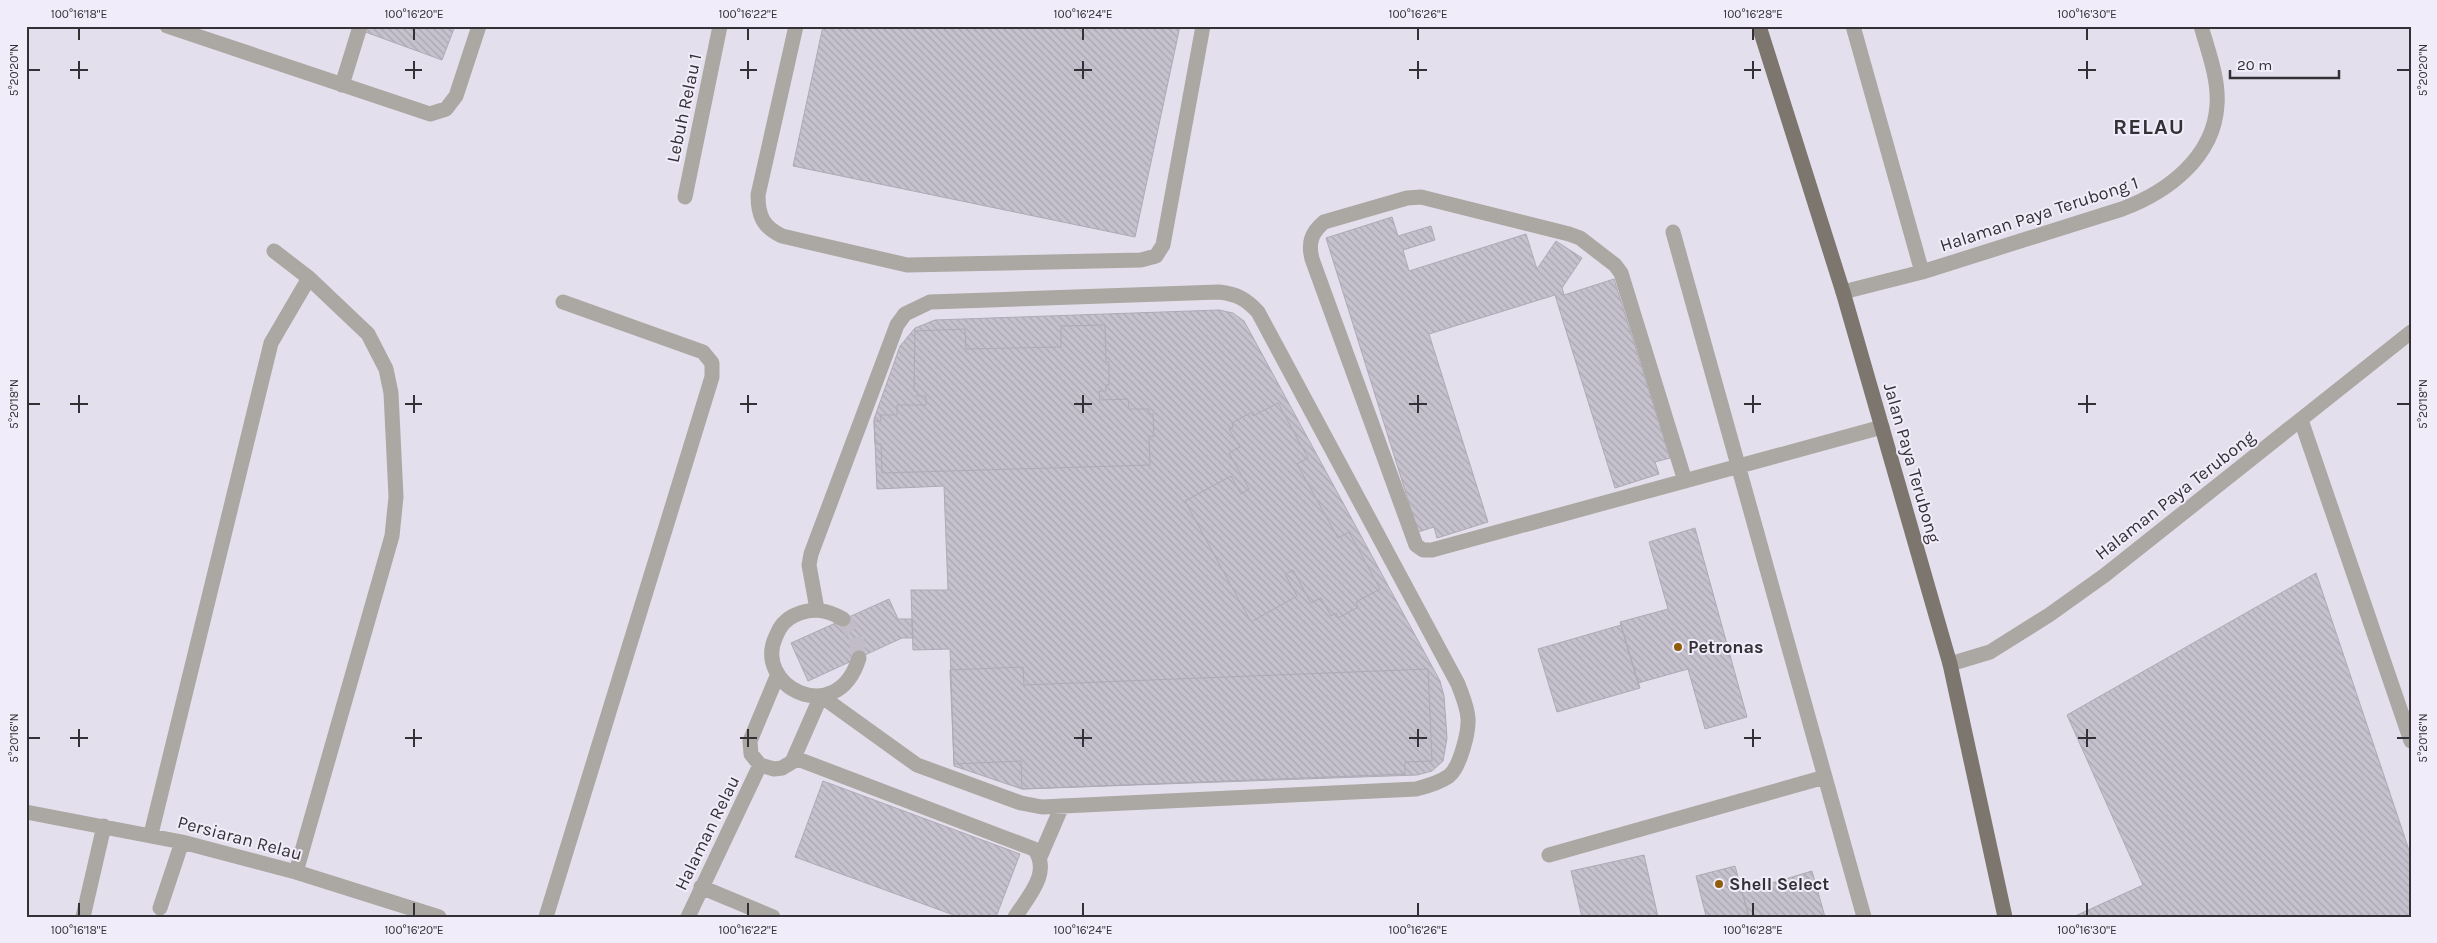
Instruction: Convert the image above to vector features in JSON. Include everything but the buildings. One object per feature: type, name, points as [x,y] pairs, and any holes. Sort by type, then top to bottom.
[{"type":"main road","name":"Jalan Paya Terubong","points":[[1759,26],[1843,292],[1950,664],[2005,917]]},
{"type":"street","points":[[167,26],[430,114],[446,109],[456,96],[479,26]]},
{"type":"street","name":"Lebuh Relau 1","points":[[685,197],[720,26]]},
{"type":"street","points":[[796,26],[758,195],[758,209],[762,220],[770,230],[782,236],[907,265],[1141,260],[1156,256],[1163,245],[1203,26]]},
{"type":"street","points":[[1853,26],[1922,272]]},
{"type":"street","name":"Halaman Paya Terubong 1","points":[[1843,292],[1922,272],[2127,208],[2153,195],[2176,180],[2196,160],[2210,135],[2217,105],[2214,74],[2201,26]]},
{"type":"street","points":[[342,85],[359,30]]},
{"type":"street","points":[[1685,481],[1621,273],[1615,264],[1580,238],[1421,197],[1407,198],[1324,222],[1317,228],[1310,243],[1312,259],[1416,545],[1423,550],[1432,550],[1738,467],[1882,427]]},
{"type":"street","points":[[1673,232],[1864,917]]},
{"type":"street","points":[[274,251],[309,278],[368,334],[386,368],[391,393],[396,497],[392,536],[296,872]]},
{"type":"street","points":[[151,834],[271,343],[309,278]]},
{"type":"street","points":[[816,609],[809,564],[810,554],[897,325],[905,314],[930,302],[1219,292],[1235,294],[1247,301],[1258,312],[1458,684],[1468,719],[1460,759],[1450,775],[1433,784],[1416,789],[1042,807],[1021,803],[917,765],[821,696]]},
{"type":"street","points":[[546,917],[712,377],[712,362],[703,352],[563,302]]},
{"type":"street","name":"Halaman Paya Terubong","points":[[1950,664],[1990,652],[2049,615],[2105,575],[2411,332]]},
{"type":"street","points":[[2300,420],[2373,625],[2411,741]]},
{"type":"street","points":[[843,619],[830,612],[816,609],[802,611],[790,618],[779,628],[773,641],[772,655],[778,674],[782,681],[794,690],[807,696],[821,696],[835,692],[847,684],[855,672],[859,658]]},
{"type":"street","points":[[778,674],[750,741],[752,754],[760,765],[774,770],[782,768],[795,758],[821,696]]},
{"type":"street","points":[[795,758],[1026,845],[1034,849],[1040,857]]},
{"type":"street","name":"Halaman Relau","points":[[688,917],[760,765]]},
{"type":"street","points":[[1549,856],[1825,777]]},
{"type":"street","points":[[1015,917],[1040,876],[1040,857],[1062,806]]},
{"type":"street","name":"Persiaran Relau","points":[[26,812],[151,834],[296,872],[440,917]]},
{"type":"street","points":[[83,917],[104,826]]},
{"type":"street","points":[[160,908],[182,842]]},
{"type":"street","points":[[702,887],[773,917]]},
{"type":"tunnel","points":[[843,619],[856,636],[859,658]]},
{"type":"place","name":"Petronas","points":[[1678,647]]},
{"type":"place","name":"Shell Select","points":[[1719,884]]},
{"type":"district","name":"RELAU","points":[[2149,126]]}]
